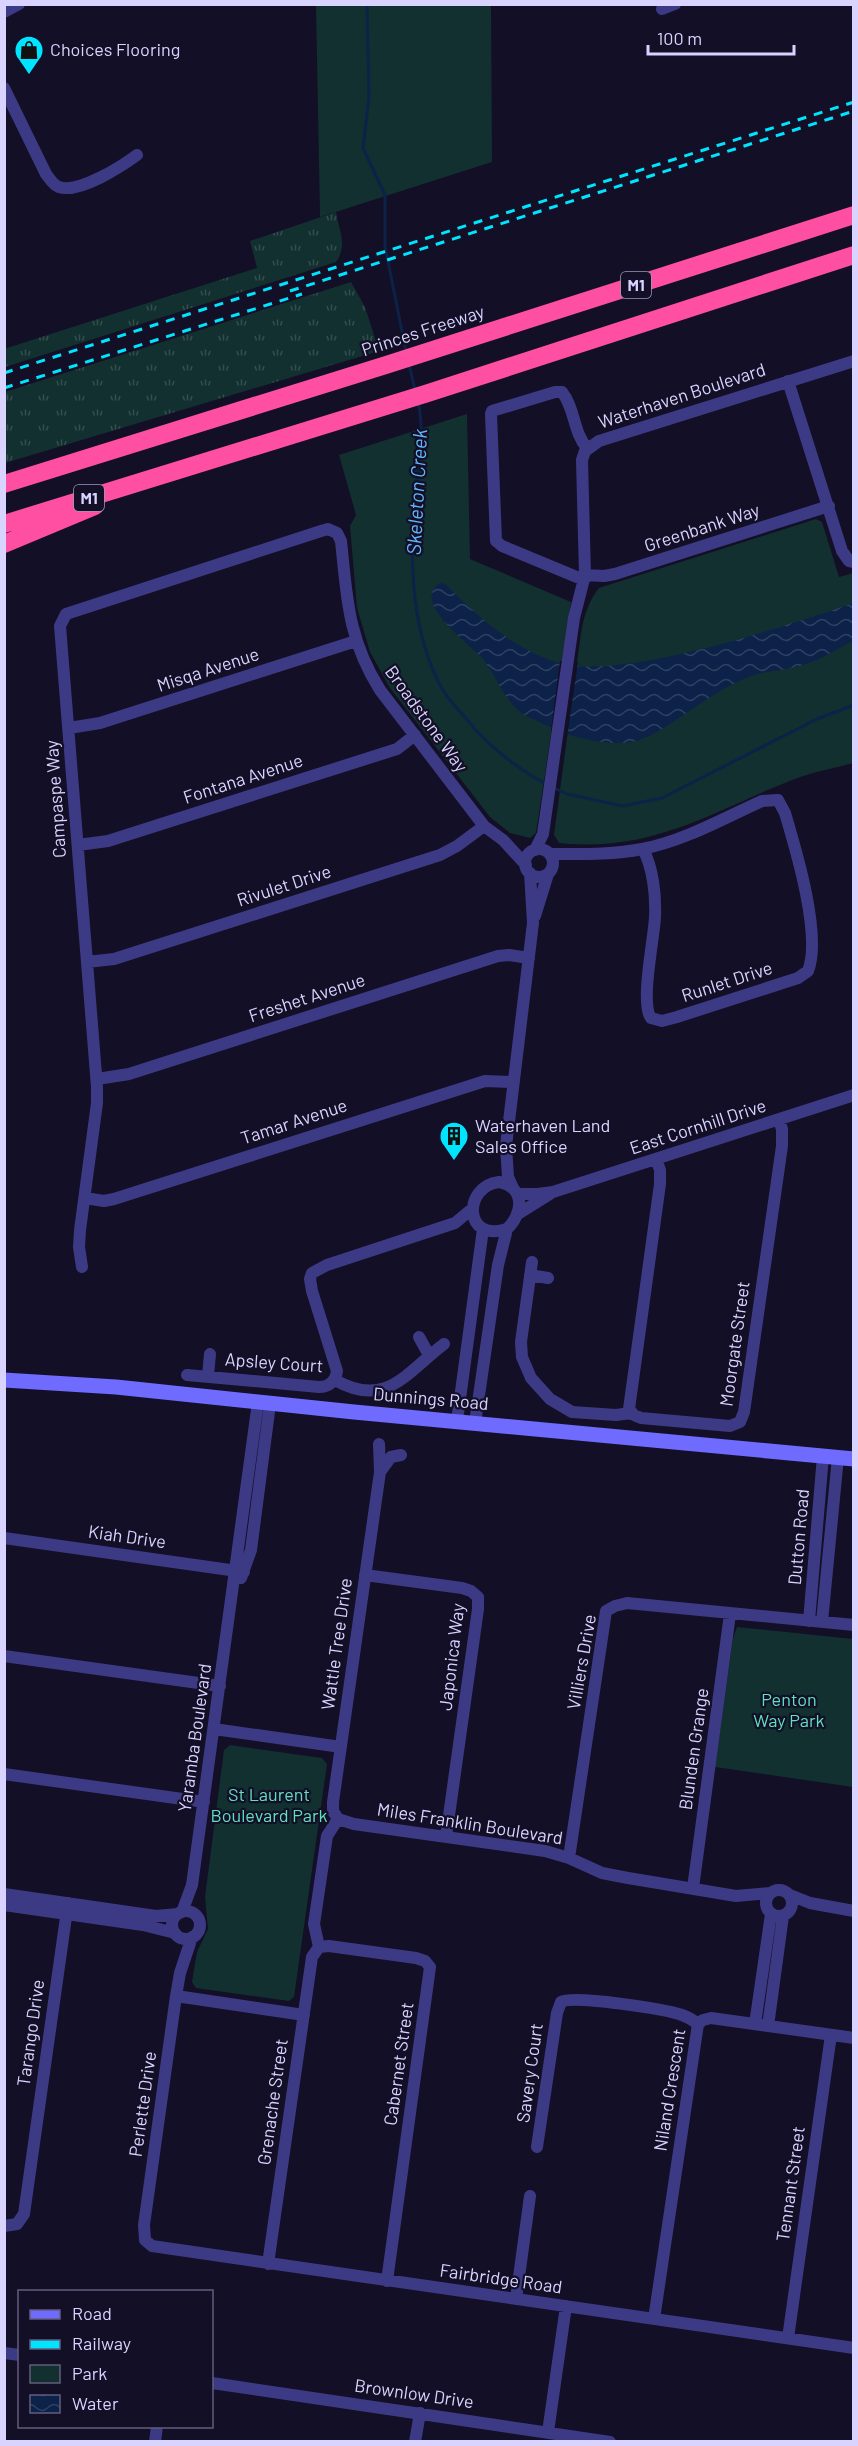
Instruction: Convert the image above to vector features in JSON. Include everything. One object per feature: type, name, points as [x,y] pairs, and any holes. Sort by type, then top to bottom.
[{"type":"highway","name":"Princes Freeway","points":[[4,484],[418,355],[854,215]]},
{"type":"highway","name":"M1","points":[[4,524],[426,394],[854,255]]},
{"type":"highway","points":[[4,544],[174,472]]},
{"type":"street","points":[[662,9],[675,4]]},
{"type":"street","points":[[4,88],[46,174],[60,188],[68,188],[100,178],[137,155]]},
{"type":"street","name":"Waterhaven Boulevard","points":[[542,851],[575,611],[585,578],[582,460],[586,448],[598,441],[854,361]]},
{"type":"street","points":[[788,381],[842,552],[849,561],[854,562]]},
{"type":"street","points":[[585,578],[502,546],[495,537],[492,411],[551,393],[564,394],[578,436],[586,448]]},
{"type":"street","name":"Greenbank Way","points":[[585,578],[615,574],[829,506]]},
{"type":"street","name":"Campaspe Way","points":[[82,1267],[79,1238],[97,1103],[97,1079],[60,626],[63,617],[69,612],[321,531],[337,532]]},
{"type":"street","name":"Broadstone Way","points":[[337,532],[341,541],[347,603],[356,641],[369,672],[380,690],[484,826],[503,840],[528,869]]},
{"type":"street","name":"Misqa Avenue","points":[[69,728],[100,723],[356,641]]},
{"type":"street","name":"Fontana Avenue","points":[[78,844],[108,841],[255,795],[397,749],[415,735]]},
{"type":"street","name":"Broadstone Way","points":[[503,840],[542,851],[582,855],[643,849],[670,841],[762,801],[778,800]]},
{"type":"street","name":"Runlet Drive","points":[[643,849],[654,889],[656,916],[646,1003],[651,1018],[662,1021],[677,1017],[798,978],[806,973],[810,964],[810,920],[787,818],[778,800]]},
{"type":"street","name":"Rivulet Drive","points":[[87,962],[114,959],[440,855],[457,846],[484,826]]},
{"type":"street","points":[[475,1423],[498,1265],[507,1230],[518,1214],[516,1191],[508,1177],[506,1156],[533,923],[553,862],[542,851],[528,855],[533,923]]},
{"type":"street","name":"Broadstone Way","points":[[550,871],[582,855]]},
{"type":"street","points":[[528,869],[538,877],[550,871]]},
{"type":"street","name":"Freshet Avenue","points":[[97,1079],[129,1074],[498,956],[528,957]]},
{"type":"street","name":"Tamar Avenue","points":[[85,1198],[104,1201],[485,1081],[513,1083]]},
{"type":"street","name":"East Cornhill Drive","points":[[518,1214],[554,1192],[854,1095]]},
{"type":"street","name":"Moorgate Street","points":[[631,1413],[641,1419],[724,1426],[737,1424],[743,1417],[782,1146],[783,1129],[779,1120]]},
{"type":"street","points":[[490,1184],[506,1156]]},
{"type":"street","points":[[532,1262],[521,1342],[522,1357],[531,1378],[550,1399],[572,1412],[616,1415],[631,1413],[628,1405],[629,1397],[660,1184],[660,1170],[656,1159]]},
{"type":"street","points":[[454,1223],[473,1208],[481,1190],[490,1184],[499,1182],[516,1191]]},
{"type":"street","name":"East Cornhill Drive","points":[[516,1191],[554,1192]]},
{"type":"street","points":[[457,1421],[480,1227],[474,1218],[473,1208]]},
{"type":"street","points":[[454,1223],[496,1232],[507,1230]]},
{"type":"street","name":"Apsley Court","points":[[187,1375],[327,1386],[334,1380],[336,1365],[312,1291],[311,1276],[318,1267],[454,1223]]},
{"type":"street","points":[[530,1275],[548,1278]]},
{"type":"street","points":[[419,1337],[429,1355]]},
{"type":"street","points":[[334,1380],[355,1390],[380,1391],[399,1380],[444,1344]]},
{"type":"street","name":"Apsley Court","points":[[208,1376],[210,1354]]},
{"type":"street","name":"Dunnings Road","points":[[4,1380],[116,1387],[854,1459]]},
{"type":"street","name":"Yaramba Boulevard","points":[[180,1913],[192,1885],[232,1596],[239,1571],[264,1403]]},
{"type":"street","name":"Wattle Tree Drive","points":[[338,1819],[333,1807],[380,1472],[379,1444]]},
{"type":"street","points":[[380,1472],[391,1457],[400,1455]]},
{"type":"street","name":"Dutton Road","points":[[809,1621],[830,1456]]},
{"type":"street","name":"Dutton Road","points":[[822,1622],[830,1456]]},
{"type":"street","name":"Kiah Drive","points":[[4,1538],[239,1571]]},
{"type":"street","name":"Japonica Way","points":[[365,1575],[468,1589],[478,1598],[446,1836]]},
{"type":"street","name":"Villiers Drive","points":[[569,1858],[606,1611],[627,1603],[854,1625]]},
{"type":"street","name":"Blunden Grange","points":[[693,1888],[730,1614]]},
{"type":"street","points":[[4,1656],[220,1686]]},
{"type":"street","points":[[214,1729],[341,1747]]},
{"type":"street","points":[[4,1774],[204,1802]]},
{"type":"street","points":[[319,1947],[314,1924],[327,1836],[338,1819]]},
{"type":"street","name":"Miles Franklin Boulevard","points":[[338,1819],[354,1824],[545,1851],[611,1875],[736,1896],[778,1914]]},
{"type":"street","name":"Yaramba Boulevard","points":[[192,1885],[196,1916]]},
{"type":"street","points":[[778,1914],[766,1903],[770,1893],[783,1890],[801,1900],[824,1907],[854,1911]]},
{"type":"street","name":"Miles Franklin Boulevard","points":[[736,1896],[770,1893]]},
{"type":"street","points":[[4,1894],[67,1908],[156,1927],[182,1936],[200,1927],[196,1916],[190,1912],[156,1916],[67,1908],[4,1905]]},
{"type":"street","points":[[778,1914],[792,1906],[790,1894]]},
{"type":"street","points":[[778,1914],[824,1907]]},
{"type":"street","name":"Tarango Drive","points":[[4,2226],[17,2224],[24,2214],[67,1908]]},
{"type":"street","points":[[180,1913],[172,1925],[182,1936]]},
{"type":"street","points":[[762,2025],[778,1914]]},
{"type":"street","name":"Perlette Drive","points":[[145,2240],[144,2225],[180,1973],[182,1936]]},
{"type":"street","name":"Grenache Street","points":[[268,2264],[312,1957],[319,1947]]},
{"type":"street","name":"Cabernet Street","points":[[319,1947],[416,1958],[427,1962],[430,1967],[387,2281]]},
{"type":"street","points":[[176,1996],[304,2015]]},
{"type":"street","name":"Savery Court","points":[[537,2147],[556,2013],[561,2002],[567,1999],[583,2000],[678,2013],[698,2024]]},
{"type":"street","name":"Niland Crescent","points":[[654,2319],[698,2024],[708,2018],[854,2038]]},
{"type":"street","name":"Tennant Street","points":[[788,2338],[831,2035]]},
{"type":"street","points":[[516,2299],[530,2196]]},
{"type":"street","name":"Fairbridge Road","points":[[145,2240],[157,2248],[854,2348]]},
{"type":"street","points":[[548,2432],[566,2306]]},
{"type":"street","name":"Brownlow Drive","points":[[213,2383],[610,2442]]},
{"type":"street","points":[[415,2442],[420,2413]]},
{"type":"green space","points":[[316,5],[491,5],[492,162],[320,217]]},
{"type":"green space","points":[[336,212],[342,244],[340,256],[336,262],[5,367],[4,349],[257,268],[250,241]]},
{"type":"green space","points":[[351,282],[365,307],[379,351],[5,463],[5,392]]},
{"type":"green space","points":[[467,414],[470,559],[571,602],[536,833],[530,838],[510,833],[490,817],[390,688],[370,652],[357,608],[350,526],[356,515],[339,455]]},
{"type":"green space","points":[[816,519],[822,522],[839,577],[853,573],[853,763],[800,777],[712,815],[655,835],[594,844],[559,843],[554,835],[581,633],[587,609],[599,588]]},
{"type":"green space","name":"Penton Way Park","points":[[737,1627],[853,1639],[853,1787],[715,1767],[733,1638]]},
{"type":"green space","name":"St Laurent Boulevard Park","points":[[230,1745],[322,1758],[327,1764],[294,1997],[289,2001],[196,1988],[192,1982],[197,1952],[208,1929],[205,1897],[224,1750]]},
{"type":"water","points":[[440,583],[445,584],[470,608],[524,648],[556,662],[584,666],[619,665],[704,649],[853,603],[853,641],[810,663],[756,674],[741,680],[644,738],[622,743],[599,742],[556,730],[522,714],[513,705],[483,659],[445,623],[437,612],[432,601],[432,591]]},
{"type":"pier","points":[[560,661],[578,662],[567,737],[551,730]]},
{"type":"waterway","name":"Skeleton Creek","points":[[367,4],[369,97],[363,148],[385,195],[385,246],[406,352]]},
{"type":"waterway","name":"Skeleton Creek","points":[[409,364],[415,390]]},
{"type":"waterway","name":"Skeleton Creek","points":[[418,402],[421,441],[414,506],[413,575],[418,621],[431,665],[447,696],[482,736],[516,766],[546,784]]},
{"type":"waterway","name":"Skeleton Creek","points":[[554,788],[567,794],[623,806],[662,798],[817,719],[854,705]]},
{"type":"railway","points":[[4,373],[854,102]]},
{"type":"railway","points":[[290,291],[854,111]]},
{"type":"railway","points":[[4,388],[302,294]]},
{"type":"place","name":"Choices Flooring","points":[[29,76]]},
{"type":"place","name":"Waterhaven Land Sales Office","points":[[454,1162]]}]
